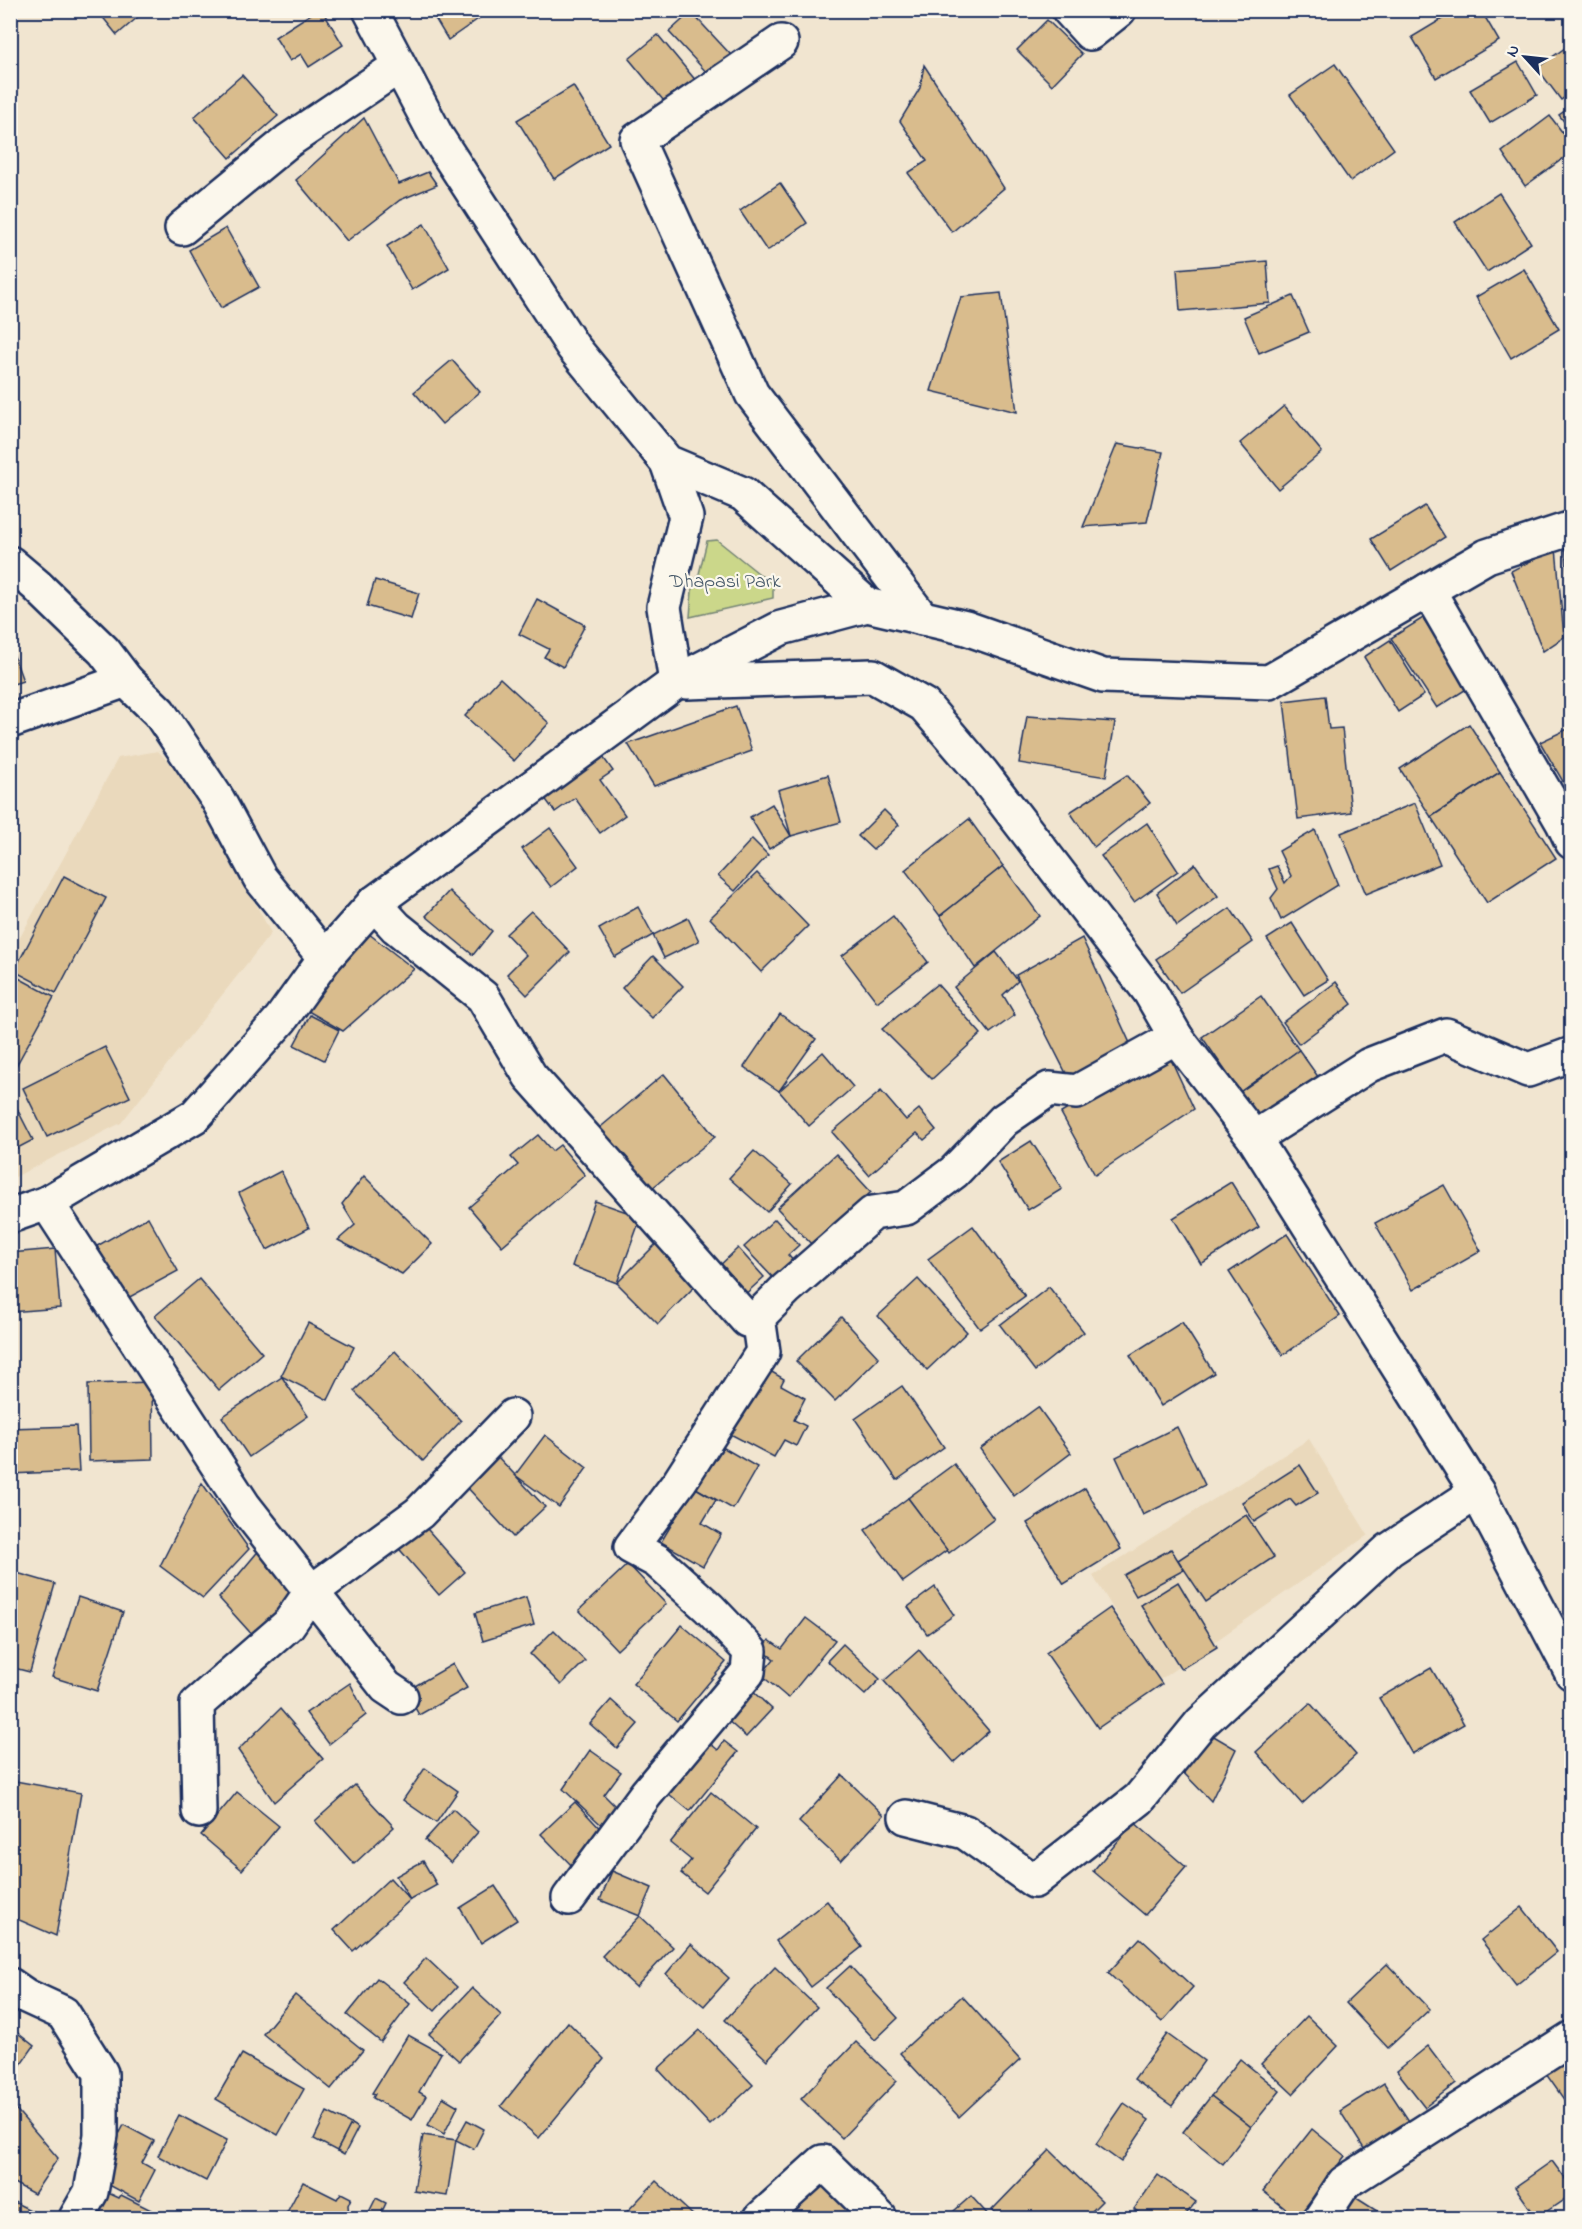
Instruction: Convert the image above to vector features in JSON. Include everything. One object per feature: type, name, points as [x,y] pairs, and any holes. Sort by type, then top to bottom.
[{"type":"street","points":[[370,10],[437,137],[573,347],[667,462],[686,517],[664,607],[676,682]]},
{"type":"street","points":[[1069,10],[1090,33],[1119,10]]},
{"type":"street","points":[[781,42],[637,140],[752,394],[922,618]]},
{"type":"street","points":[[183,228],[288,141],[399,66]]},
{"type":"street","points":[[667,462],[743,494],[867,605]]},
{"type":"street","points":[[10,1215],[47,1203],[195,1116],[281,1019],[325,958],[374,903],[676,682],[781,628],[867,605],[966,628],[1102,676],[1269,682],[1487,556],[1572,528]]},
{"type":"street","points":[[10,563],[104,651],[126,680],[159,712],[218,800],[260,878],[325,958]]},
{"type":"street","points":[[1428,590],[1569,827]]},
{"type":"street","points":[[676,682],[873,676],[924,705],[982,773],[1150,992],[1176,1037],[1254,1138],[1477,1492],[1572,1673]]},
{"type":"street","points":[[10,721],[126,680]]},
{"type":"street","points":[[374,903],[396,927],[483,997],[530,1076],[747,1320],[759,1321]]},
{"type":"street","points":[[1254,1138],[1369,1065],[1446,1035],[1528,1070],[1572,1054]]},
{"type":"street","points":[[570,1898],[646,1794],[748,1672],[750,1651],[709,1608],[657,1561],[631,1548],[680,1481],[763,1352],[758,1317],[786,1289],[873,1213],[906,1208],[954,1172],[1004,1120],[1049,1089],[1077,1092],[1176,1037]]},
{"type":"street","points":[[47,1203],[244,1506],[386,1687],[401,1698]]},
{"type":"street","points":[[199,1811],[197,1704],[288,1624],[311,1592],[419,1513],[513,1416]]},
{"type":"street","points":[[906,1817],[965,1832],[1034,1881],[1139,1799],[1202,1723],[1389,1550],[1477,1492]]},
{"type":"street","points":[[10,1985],[26,1996],[63,2013],[101,2073],[101,2135],[91,2192],[76,2218]]},
{"type":"street","points":[[1321,2218],[1344,2183],[1572,2038]]},
{"type":"street","points":[[761,2218],[823,2162],[879,2218]]},
{"type":"shaded area","points":[[158,751],[195,789],[271,933],[121,1123],[11,1179],[11,954],[118,758]]},
{"type":"shaded area","points":[[1309,1439],[1368,1535],[1158,1681],[1093,1576]]},
{"type":"green space","name":"Dhapasi Park","points":[[717,540],[773,585],[773,598],[690,617],[692,591],[699,574],[707,541]]},
{"type":"building","points":[[97,10],[146,10],[117,35]]},
{"type":"building","points":[[317,10],[322,10],[343,45],[309,67],[301,54],[290,61],[275,37]]},
{"type":"building","points":[[430,10],[491,10],[448,40]]},
{"type":"building","points":[[1457,10],[1481,10],[1499,41],[1436,78],[1412,37]]},
{"type":"building","points":[[691,12],[731,55],[710,76],[669,32]]},
{"type":"building","points":[[1047,20],[1082,54],[1052,85],[1017,50]]},
{"type":"building","points":[[658,35],[702,88],[673,112],[629,59]]},
{"type":"building","points":[[1572,43],[1572,92],[1561,100],[1537,68]]},
{"type":"building","points":[[1518,62],[1537,95],[1490,123],[1470,90]]},
{"type":"building","points":[[1335,64],[1394,149],[1350,181],[1290,95]]},
{"type":"building","points":[[924,65],[1004,188],[952,232],[908,173],[927,161],[900,121],[920,88]]},
{"type":"building","points":[[242,75],[278,116],[230,158],[194,117]]},
{"type":"building","points":[[573,86],[609,144],[554,179],[517,120]]},
{"type":"building","points":[[1572,106],[1572,132],[1559,115]]},
{"type":"building","points":[[1550,116],[1572,145],[1572,152],[1525,186],[1502,152]]},
{"type":"building","points":[[364,118],[399,184],[428,172],[437,185],[400,200],[347,241],[296,180]]},
{"type":"building","points":[[780,183],[807,223],[767,251],[740,211]]},
{"type":"building","points":[[1499,193],[1531,243],[1487,272],[1455,222]]},
{"type":"building","points":[[424,224],[449,268],[412,290],[387,246]]},
{"type":"building","points":[[226,228],[259,287],[221,308],[189,250]]},
{"type":"building","points":[[1267,261],[1270,303],[1180,311],[1177,269]]},
{"type":"building","points":[[1524,269],[1559,329],[1511,358],[1476,297]]},
{"type":"building","points":[[1001,293],[1017,412],[931,391],[961,297]]},
{"type":"building","points":[[1293,296],[1309,332],[1259,353],[1244,317]]},
{"type":"building","points":[[452,360],[480,392],[442,424],[414,392]]},
{"type":"building","points":[[1284,406],[1322,452],[1278,489],[1240,443]]},
{"type":"building","points":[[1117,444],[1163,452],[1147,522],[1083,527]]},
{"type":"building","points":[[1425,506],[1445,537],[1391,571],[1371,539]]},
{"type":"building","points":[[1572,541],[1572,624],[1571,624],[1565,542]]},
{"type":"building","points":[[1556,548],[1564,637],[1543,651],[1511,571]]},
{"type":"building","points":[[375,580],[419,593],[411,619],[367,606]]},
{"type":"building","points":[[537,599],[585,625],[563,667],[544,657],[549,649],[519,634]]},
{"type":"building","points":[[1423,618],[1468,688],[1437,708],[1391,638]]},
{"type":"building","points":[[1390,640],[1424,695],[1398,712],[1364,657]]},
{"type":"building","points":[[10,645],[23,681],[10,685]]},
{"type":"building","points":[[500,678],[549,723],[514,761],[465,716]]},
{"type":"building","points":[[1325,696],[1329,729],[1342,728],[1351,812],[1298,819],[1284,701]]},
{"type":"building","points":[[736,706],[752,751],[654,786],[628,744]]},
{"type":"building","points":[[1027,716],[1115,722],[1106,777],[1019,763]]},
{"type":"building","points":[[1469,724],[1500,772],[1431,817],[1400,769]]},
{"type":"building","points":[[1572,727],[1572,797],[1540,742]]},
{"type":"building","points":[[595,746],[613,771],[600,780],[625,815],[600,833],[575,798],[555,812],[538,789]]},
{"type":"building","points":[[1500,772],[1556,858],[1487,903],[1431,817]]},
{"type":"building","points":[[828,775],[841,822],[791,836],[778,790]]},
{"type":"building","points":[[1127,775],[1150,803],[1094,847],[1070,812]]},
{"type":"building","points":[[1415,803],[1440,864],[1366,894],[1341,833]]},
{"type":"building","points":[[772,804],[791,836],[769,849],[750,817]]},
{"type":"building","points":[[884,810],[899,825],[873,850],[858,836]]},
{"type":"building","points":[[969,819],[1003,866],[940,916],[905,870]]},
{"type":"building","points":[[1147,823],[1178,871],[1134,902],[1101,856]]},
{"type":"building","points":[[550,828],[578,866],[551,887],[522,849]]},
{"type":"building","points":[[1315,830],[1338,885],[1281,920],[1271,898],[1278,889],[1269,869],[1277,866],[1285,883],[1291,876],[1279,851]]},
{"type":"building","points":[[752,839],[768,855],[735,891],[718,876]]},
{"type":"building","points":[[1195,864],[1218,896],[1177,926],[1157,893]]},
{"type":"building","points":[[1003,866],[1040,916],[975,968],[940,916]]},
{"type":"building","points":[[757,873],[808,926],[761,972],[710,918]]},
{"type":"building","points":[[64,876],[106,898],[56,993],[14,971]]},
{"type":"building","points":[[449,891],[492,931],[473,955],[426,916]]},
{"type":"building","points":[[638,907],[653,935],[615,957],[599,929]]},
{"type":"building","points":[[1230,908],[1253,942],[1180,993],[1156,959]]},
{"type":"building","points":[[531,911],[570,952],[527,995],[507,974],[526,955],[506,934]]},
{"type":"building","points":[[893,916],[928,962],[877,1002],[842,956]]},
{"type":"building","points":[[688,918],[699,941],[664,958],[653,935]]},
{"type":"building","points":[[1292,923],[1328,980],[1304,995],[1267,939]]},
{"type":"building","points":[[364,930],[414,969],[343,1031],[308,1011]]},
{"type":"building","points":[[1082,938],[1134,1052],[1072,1085],[1016,975]]},
{"type":"building","points":[[996,952],[1018,981],[1003,995],[1015,1015],[990,1033],[954,987]]},
{"type":"building","points":[[653,956],[683,986],[652,1018],[622,988]]},
{"type":"building","points":[[13,975],[54,997],[10,1077],[10,980]]},
{"type":"building","points":[[1336,982],[1352,1004],[1299,1044],[1283,1022]]},
{"type":"building","points":[[937,984],[981,1034],[932,1079],[882,1029]]},
{"type":"building","points":[[1261,996],[1299,1050],[1240,1092],[1202,1037]]},
{"type":"building","points":[[780,1014],[816,1039],[779,1091],[744,1067]]},
{"type":"building","points":[[310,1015],[339,1030],[324,1060],[294,1045]]},
{"type":"building","points":[[105,1047],[130,1097],[47,1137],[23,1088]]},
{"type":"building","points":[[1299,1050],[1324,1085],[1264,1127],[1240,1092]]},
{"type":"building","points":[[1167,1051],[1194,1109],[1095,1175],[1061,1113]]},
{"type":"building","points":[[823,1052],[853,1087],[809,1126],[779,1091]]},
{"type":"building","points":[[664,1074],[715,1137],[641,1197],[591,1135]]},
{"type":"building","points":[[881,1091],[906,1120],[919,1109],[936,1130],[924,1140],[917,1133],[869,1175],[832,1132]]},
{"type":"building","points":[[10,1097],[33,1140],[10,1152]]},
{"type":"building","points":[[538,1135],[552,1151],[560,1145],[585,1175],[502,1246],[469,1207],[518,1165],[511,1157]]},
{"type":"building","points":[[1031,1141],[1062,1189],[1028,1210],[998,1162]]},
{"type":"building","points":[[754,1151],[792,1184],[767,1212],[729,1178]]},
{"type":"building","points":[[836,1154],[871,1192],[813,1246],[777,1208]]},
{"type":"building","points":[[281,1171],[309,1228],[267,1250],[239,1193]]},
{"type":"building","points":[[364,1176],[432,1244],[402,1274],[338,1240],[355,1225],[342,1204]]},
{"type":"building","points":[[1231,1182],[1259,1227],[1201,1264],[1173,1218]]},
{"type":"building","points":[[1444,1185],[1481,1251],[1413,1290],[1375,1223]]},
{"type":"building","points":[[595,1201],[641,1217],[617,1283],[572,1266]]},
{"type":"building","points":[[148,1217],[178,1271],[126,1299],[97,1246]]},
{"type":"building","points":[[775,1219],[799,1245],[788,1255],[797,1265],[778,1283],[744,1247]]},
{"type":"building","points":[[973,1226],[1025,1296],[980,1329],[928,1259]]},
{"type":"building","points":[[1287,1234],[1340,1316],[1283,1355],[1229,1272]]},
{"type":"building","points":[[656,1244],[697,1284],[658,1324],[617,1283]]},
{"type":"building","points":[[738,1248],[764,1277],[740,1299],[714,1271]]},
{"type":"building","points":[[55,1249],[60,1308],[10,1312],[10,1253]]},
{"type":"building","points":[[199,1279],[262,1353],[219,1390],[155,1316]]},
{"type":"building","points":[[918,1279],[967,1332],[927,1370],[878,1316]]},
{"type":"building","points":[[1049,1287],[1084,1332],[1035,1371],[1000,1325]]},
{"type":"building","points":[[841,1317],[879,1358],[835,1401],[796,1361]]},
{"type":"building","points":[[1182,1322],[1214,1373],[1161,1406],[1130,1355]]},
{"type":"building","points":[[308,1323],[354,1347],[328,1400],[281,1376]]},
{"type":"building","points":[[395,1351],[461,1421],[423,1461],[354,1391]]},
{"type":"building","points":[[758,1364],[784,1379],[781,1385],[805,1398],[794,1420],[806,1426],[796,1446],[784,1440],[774,1457],[717,1427]]},
{"type":"building","points":[[282,1377],[308,1416],[249,1457],[222,1417]]},
{"type":"building","points":[[152,1382],[153,1459],[89,1461],[88,1384]]},
{"type":"building","points":[[902,1386],[944,1447],[897,1480],[855,1419]]},
{"type":"building","points":[[1038,1407],[1071,1453],[1014,1496],[980,1449]]},
{"type":"building","points":[[76,1426],[79,1471],[10,1474],[10,1428]]},
{"type":"building","points":[[1177,1427],[1205,1485],[1143,1515],[1116,1457]]},
{"type":"building","points":[[545,1435],[587,1468],[559,1507],[515,1475]]},
{"type":"building","points":[[717,1444],[757,1467],[733,1509],[694,1487]]},
{"type":"building","points":[[498,1457],[545,1507],[513,1537],[466,1486]]},
{"type":"building","points":[[954,1464],[994,1519],[949,1553],[908,1498]]},
{"type":"building","points":[[1300,1465],[1318,1493],[1296,1506],[1290,1499],[1254,1522],[1242,1502]]},
{"type":"building","points":[[202,1483],[249,1549],[203,1598],[160,1566]]},
{"type":"building","points":[[694,1487],[716,1500],[702,1523],[721,1534],[703,1566],[661,1542]]},
{"type":"building","points":[[1085,1488],[1121,1549],[1064,1584],[1027,1523]]},
{"type":"building","points":[[908,1498],[947,1550],[903,1582],[865,1530]]},
{"type":"building","points":[[1246,1515],[1274,1557],[1206,1602],[1178,1560]]},
{"type":"building","points":[[421,1522],[465,1572],[439,1595],[395,1544]]},
{"type":"building","points":[[261,1548],[297,1591],[257,1640],[219,1598]]},
{"type":"building","points":[[1171,1549],[1184,1570],[1136,1596],[1124,1575]]},
{"type":"building","points":[[628,1564],[666,1604],[617,1650],[579,1610]]},
{"type":"building","points":[[10,1571],[55,1584],[30,1672],[10,1667]]},
{"type":"building","points":[[1178,1582],[1217,1647],[1181,1669],[1141,1605]]},
{"type":"building","points":[[935,1587],[954,1615],[927,1634],[908,1607]]},
{"type":"building","points":[[78,1597],[123,1612],[97,1691],[52,1677]]},
{"type":"building","points":[[526,1597],[534,1625],[483,1641],[475,1613]]},
{"type":"building","points":[[1110,1608],[1162,1684],[1098,1728],[1046,1653]]},
{"type":"building","points":[[806,1618],[835,1640],[788,1698],[761,1675],[774,1659],[762,1650],[769,1640],[782,1649]]},
{"type":"building","points":[[682,1625],[726,1662],[677,1721],[633,1684]]},
{"type":"building","points":[[554,1630],[585,1661],[561,1685],[530,1654]]},
{"type":"building","points":[[843,1644],[880,1679],[865,1695],[827,1661]]},
{"type":"building","points":[[919,1650],[989,1731],[954,1762],[884,1681]]},
{"type":"building","points":[[453,1664],[467,1688],[419,1715],[406,1691]]},
{"type":"building","points":[[1431,1668],[1464,1724],[1412,1754],[1379,1698]]},
{"type":"building","points":[[350,1683],[366,1715],[329,1744],[306,1713]]},
{"type":"building","points":[[751,1690],[772,1709],[746,1737],[725,1718]]},
{"type":"building","points":[[10,1695],[16,1696],[10,1725]]},
{"type":"building","points":[[611,1700],[638,1724],[617,1748],[590,1724]]},
{"type":"building","points":[[1310,1703],[1356,1755],[1302,1804],[1256,1752]]},
{"type":"building","points":[[280,1709],[323,1759],[274,1802],[238,1750]]},
{"type":"building","points":[[1212,1735],[1236,1749],[1211,1801],[1176,1765]]},
{"type":"building","points":[[701,1736],[718,1750],[724,1741],[738,1752],[690,1811],[659,1786]]},
{"type":"building","points":[[590,1750],[621,1772],[604,1795],[626,1817],[610,1833],[563,1789]]},
{"type":"building","points":[[425,1768],[458,1791],[436,1823],[403,1800]]},
{"type":"building","points":[[842,1775],[884,1815],[841,1861],[799,1822]]},
{"type":"building","points":[[10,1780],[81,1793],[56,1936],[10,1916]]},
{"type":"building","points":[[355,1785],[394,1827],[354,1864],[315,1821]]},
{"type":"building","points":[[237,1792],[279,1826],[242,1870],[201,1835]]},
{"type":"building","points":[[711,1792],[756,1829],[705,1892],[681,1873],[691,1860],[670,1843]]},
{"type":"building","points":[[575,1802],[608,1837],[575,1869],[541,1834]]},
{"type":"building","points":[[453,1809],[478,1832],[451,1863],[425,1840]]},
{"type":"building","points":[[1134,1822],[1186,1867],[1145,1915],[1093,1871]]},
{"type":"building","points":[[423,1861],[437,1885],[410,1900],[396,1876]]},
{"type":"building","points":[[612,1871],[652,1888],[640,1916],[600,1900]]},
{"type":"building","points":[[390,1878],[410,1900],[353,1951],[334,1930]]},
{"type":"building","points":[[495,1886],[517,1920],[481,1943],[460,1908]]},
{"type":"building","points":[[827,1901],[862,1947],[811,1987],[776,1941]]},
{"type":"building","points":[[1522,1907],[1557,1952],[1516,1985],[1481,1940]]},
{"type":"building","points":[[640,1916],[673,1947],[636,1987],[602,1956]]},
{"type":"building","points":[[1140,1938],[1193,1987],[1162,2022],[1108,1973]]},
{"type":"building","points":[[691,1944],[729,1978],[704,2006],[666,1974]]},
{"type":"building","points":[[426,1958],[457,1987],[435,2011],[404,1982]]},
{"type":"building","points":[[1387,1964],[1430,2009],[1388,2048],[1346,2003]]},
{"type":"building","points":[[850,1966],[898,2018],[875,2040],[826,1988]]},
{"type":"building","points":[[775,1967],[817,2007],[767,2060],[725,2020]]},
{"type":"building","points":[[377,1978],[410,2004],[381,2042],[347,2015]]},
{"type":"building","points":[[472,1988],[501,2015],[459,2061],[429,2034]]},
{"type":"building","points":[[295,1995],[363,2050],[331,2089],[263,2034]]},
{"type":"building","points":[[962,1996],[1020,2060],[959,2117],[900,2053]]},
{"type":"building","points":[[1307,2016],[1338,2046],[1293,2094],[1261,2064]]},
{"type":"building","points":[[568,2022],[604,2059],[539,2138],[501,2106]]},
{"type":"building","points":[[10,2027],[34,2046],[10,2080]]},
{"type":"building","points":[[700,2030],[753,2085],[710,2125],[658,2069]]},
{"type":"building","points":[[1167,2034],[1204,2061],[1172,2106],[1134,2079]]},
{"type":"building","points":[[408,2035],[441,2053],[419,2092],[426,2096],[412,2120],[373,2098],[375,2094],[372,2093]]},
{"type":"building","points":[[856,2042],[897,2081],[842,2138],[801,2099]]},
{"type":"building","points":[[1428,2046],[1456,2083],[1425,2107],[1397,2071]]},
{"type":"building","points":[[242,2054],[304,2089],[278,2135],[216,2099]]},
{"type":"building","points":[[1572,2056],[1572,2111],[1546,2074]]},
{"type":"building","points":[[1240,2059],[1280,2091],[1251,2127],[1211,2096]]},
{"type":"building","points":[[1384,2083],[1411,2124],[1366,2152],[1340,2111]]},
{"type":"building","points":[[1211,2096],[1251,2127],[1223,2164],[1183,2132]]},
{"type":"building","points":[[443,2097],[458,2106],[444,2134],[428,2125]]},
{"type":"building","points":[[1124,2103],[1149,2120],[1121,2162],[1096,2144]]},
{"type":"building","points":[[14,2107],[58,2158],[34,2194],[10,2181],[10,2113]]},
{"type":"building","points":[[327,2112],[351,2124],[337,2151],[314,2139]]},
{"type":"building","points":[[179,2115],[227,2140],[206,2181],[158,2156]]},
{"type":"building","points":[[467,2120],[484,2129],[474,2149],[456,2140]]},
{"type":"building","points":[[351,2124],[358,2128],[344,2155],[337,2151]]},
{"type":"building","points":[[124,2125],[154,2141],[142,2163],[155,2170],[139,2201],[96,2178]]},
{"type":"building","points":[[1312,2129],[1345,2156],[1297,2218],[1263,2191]]},
{"type":"building","points":[[423,2135],[456,2140],[447,2196],[414,2191]]},
{"type":"building","points":[[1050,2150],[1102,2201],[1085,2218],[1000,2218],[992,2210]]},
{"type":"building","points":[[1552,2161],[1572,2188],[1572,2194],[1537,2218],[1515,2187]]},
{"type":"building","points":[[1158,2175],[1196,2202],[1183,2218],[1146,2218],[1134,2209]]},
{"type":"building","points":[[656,2181],[696,2218],[621,2218]]},
{"type":"building","points":[[303,2182],[337,2199],[341,2193],[351,2198],[348,2205],[349,2216],[354,2218],[284,2218]]},
{"type":"building","points":[[820,2182],[857,2218],[784,2218]]},
{"type":"building","points":[[104,2191],[119,2198],[121,2195],[167,2218],[90,2218]]},
{"type":"building","points":[[1350,2194],[1388,2218],[1334,2218]]},
{"type":"building","points":[[971,2196],[991,2218],[946,2218]]},
{"type":"building","points":[[376,2198],[386,2203],[379,2218],[366,2218]]},
{"type":"building","points":[[10,2200],[46,2218],[10,2218]]}]
